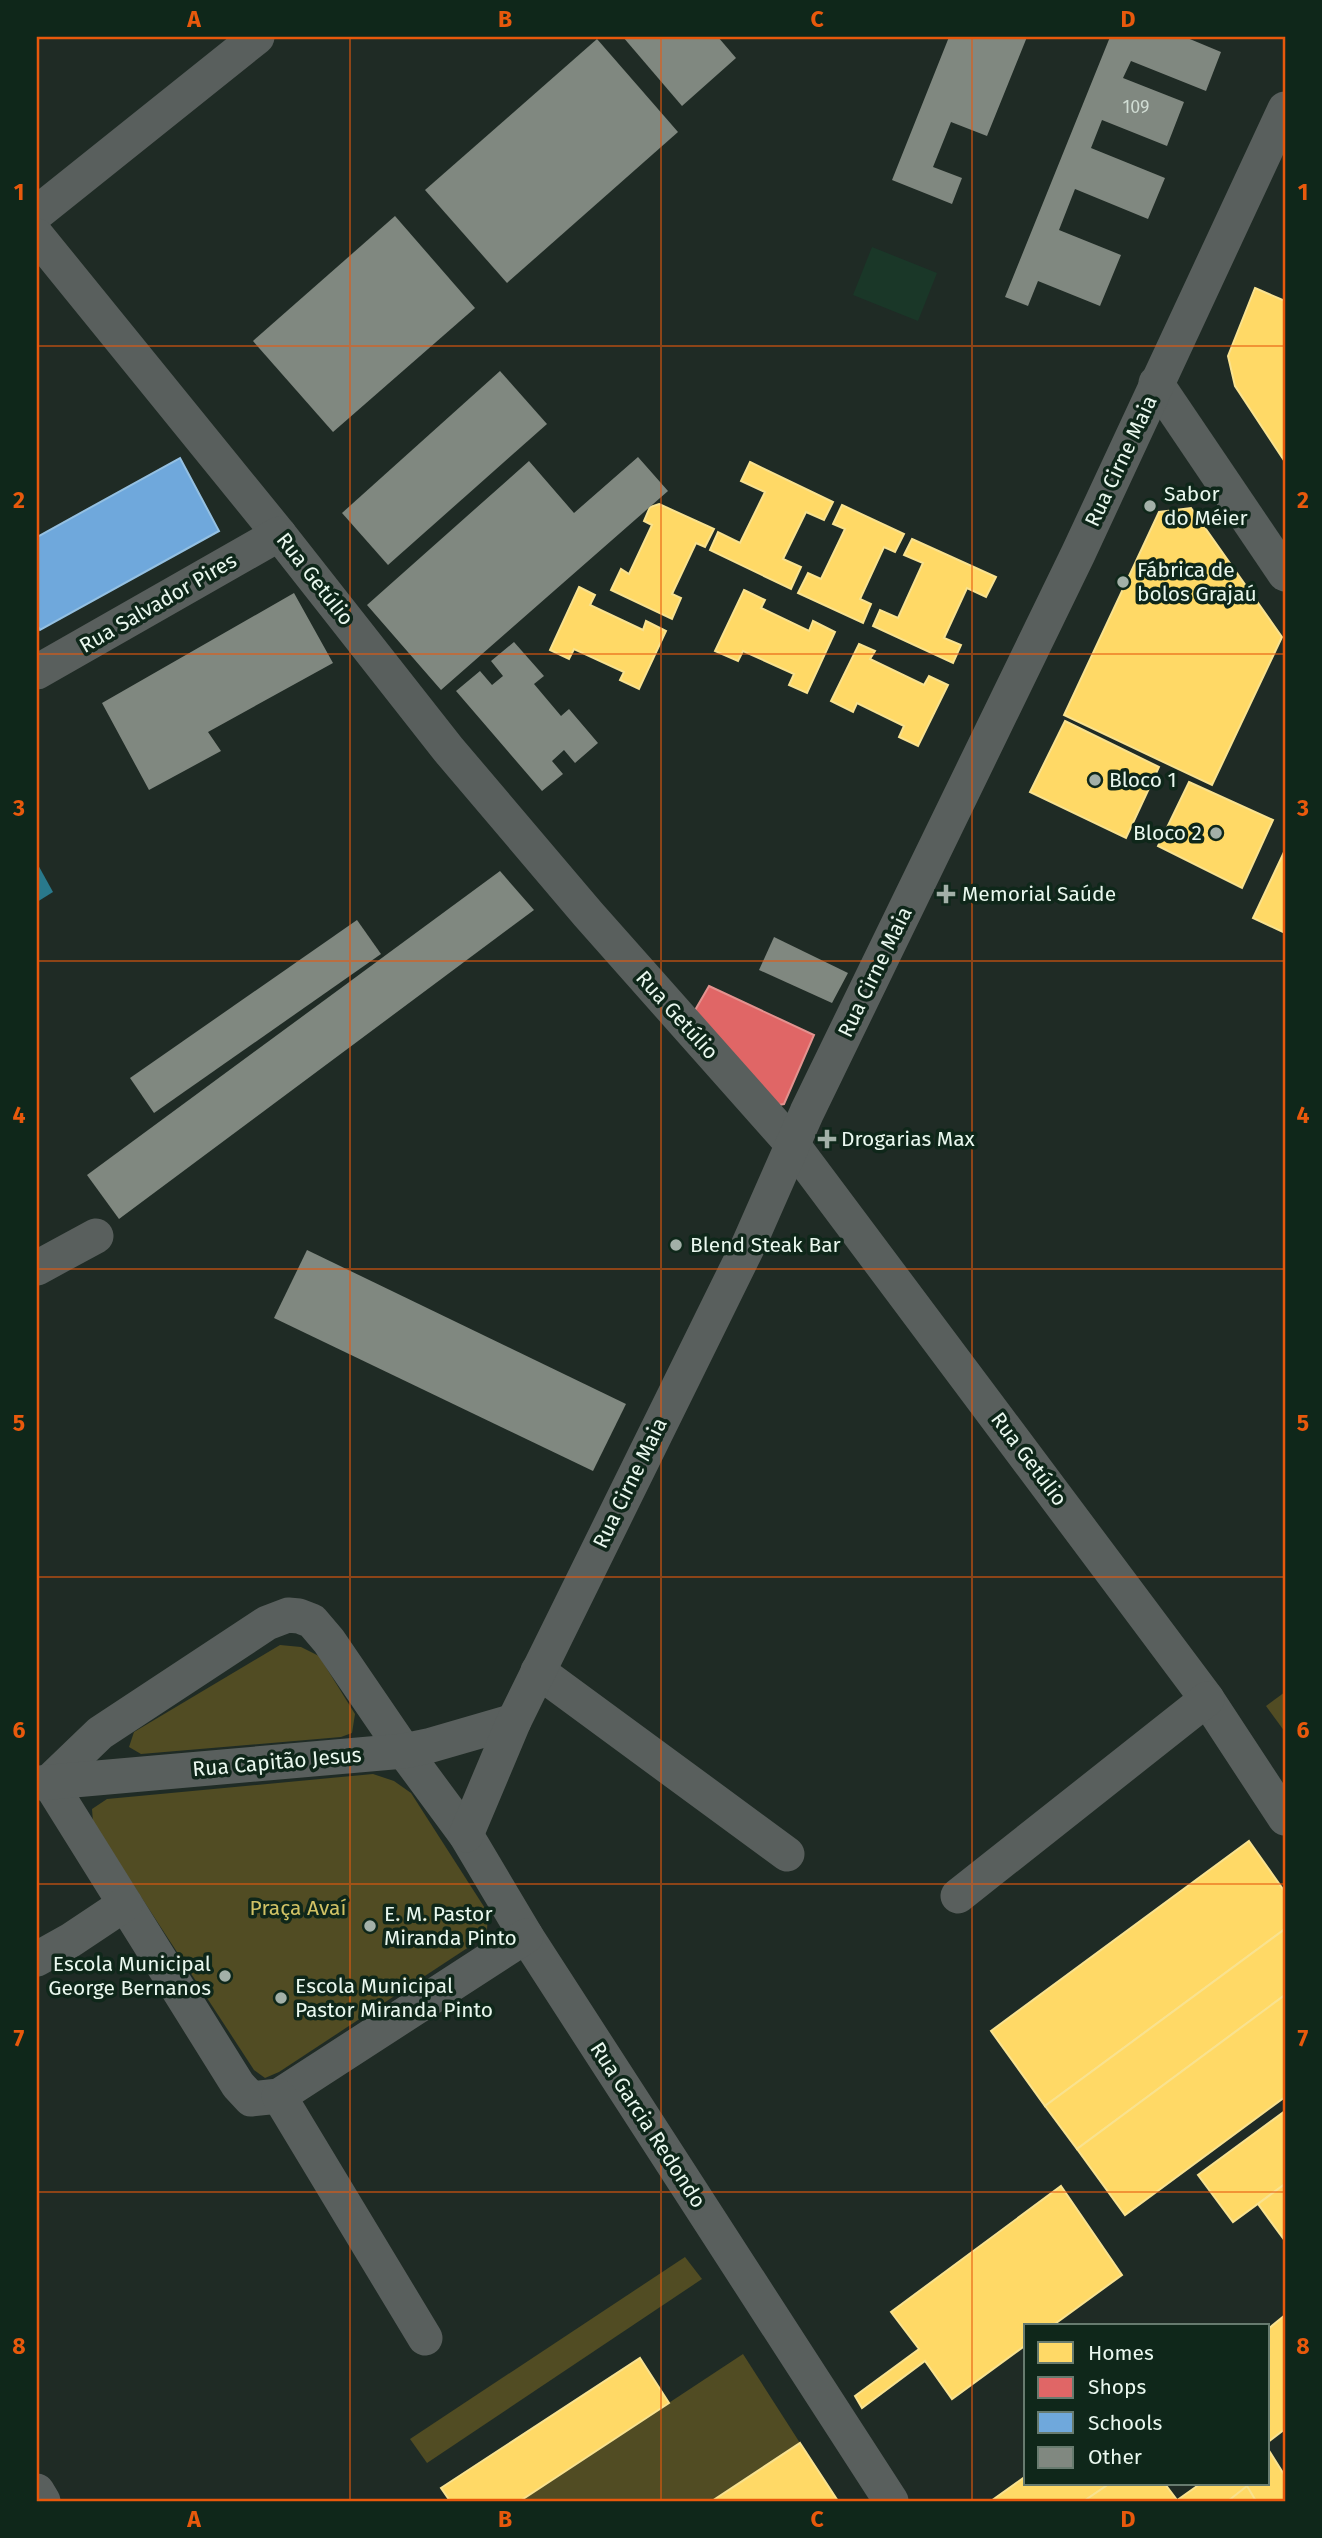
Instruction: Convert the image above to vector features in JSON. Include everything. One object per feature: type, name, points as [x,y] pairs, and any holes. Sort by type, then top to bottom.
[{"type":"street","points":[[37,212],[257,37]]},
{"type":"street","name":"Rua Cirne Maia","points":[[466,1835],[514,1720],[748,1246],[792,1144],[1078,554],[1156,383],[1283,121]]},
{"type":"street","name":"Rua Getúlio","points":[[37,236],[279,534],[448,749],[588,914],[792,1144],[1207,1699],[1285,1818]]},
{"type":"street","points":[[1156,383],[1285,574]]},
{"type":"street","name":"Rua Salvador Pires","points":[[37,672],[279,534]]},
{"type":"street","points":[[37,1268],[96,1236]]},
{"type":"street","points":[[404,1751],[329,1641],[312,1621],[289,1615],[267,1623],[100,1733],[43,1783],[125,1904],[238,2085],[251,2099],[279,2096],[526,1936]]},
{"type":"street","points":[[538,1671],[788,1854]]},
{"type":"street","points":[[958,1896],[1207,1699]]},
{"type":"street","name":"Rua Capitão Jesus","points":[[43,1783],[404,1751],[514,1720]]},
{"type":"street","name":"Rua Garcia Redondo","points":[[404,1751],[466,1835],[526,1936],[891,2501]]},
{"type":"street","points":[[37,1959],[125,1904]]},
{"type":"street","points":[[279,2096],[425,2338]]},
{"type":"street","points":[[37,2491],[43,2501]]},
{"type":"shaded area","points":[[872,247],[937,273],[918,321],[853,295]]},
{"type":"green space","points":[[280,1645],[301,1647],[319,1656],[355,1714],[352,1733],[341,1737],[141,1754],[129,1747],[134,1732]]},
{"type":"green space","points":[[1285,1692],[1285,1732],[1266,1706]]},
{"type":"green space","name":"Praça Avaí","points":[[373,1774],[394,1781],[411,1793],[488,1913],[487,1930],[478,1941],[279,2072],[265,2078],[254,2070],[115,1857],[93,1822],[92,1809],[107,1799]]},
{"type":"green space","points":[[685,2257],[702,2279],[427,2463],[410,2439]]},
{"type":"green space","points":[[743,2354],[800,2443],[712,2501],[520,2501]]},
{"type":"water","points":[[37,863],[53,892],[37,902]]},
{"type":"building: Homes","points":[[1255,288],[1285,301],[1285,462],[1235,386],[1228,356]]},
{"type":"building: Homes","points":[[750,462],[833,502],[824,520],[806,512],[783,559],[801,567],[791,589],[710,550],[718,532],[740,543],[765,492],[741,481]]},
{"type":"building: Homes","points":[[659,504],[714,529],[705,547],[696,543],[672,594],[681,598],[672,619],[611,590],[621,569],[629,574],[652,525],[644,521],[650,507]]},
{"type":"building: Homes","points":[[842,505],[904,534],[895,552],[884,547],[860,599],[871,604],[863,623],[798,593],[808,573],[821,579],[845,529],[833,524]]},
{"type":"building: Homes","points":[[1191,508],[1282,637],[1212,785],[1064,715],[1159,512]]},
{"type":"building: Homes","points":[[912,539],[996,577],[986,597],[967,588],[944,638],[961,645],[953,663],[873,626],[880,610],[898,618],[923,563],[904,555]]},
{"type":"building: Homes","points":[[579,587],[595,595],[590,605],[643,630],[646,621],[666,631],[639,689],[620,680],[624,672],[574,649],[569,659],[550,650]]},
{"type":"building: Homes","points":[[744,590],[765,600],[761,608],[809,631],[813,621],[835,632],[807,693],[789,685],[794,674],[743,651],[738,661],[715,651]]},
{"type":"building: Homes","points":[[859,644],[875,651],[870,659],[924,685],[929,676],[948,685],[918,746],[899,737],[904,726],[857,703],[853,712],[831,701]]},
{"type":"building: Homes","name":"Bloco 1","points":[[1065,721],[1159,767],[1126,838],[1030,792]]},
{"type":"building: Homes","name":"Bloco 2","points":[[1189,782],[1273,820],[1242,888],[1158,846]]},
{"type":"building: Homes","points":[[1285,850],[1285,933],[1253,918]]},
{"type":"building: Homes","points":[[1249,1841],[1285,1892],[1285,1929],[1045,2106],[991,2031]]},
{"type":"building: Homes","points":[[1285,1929],[1285,1995],[1077,2149],[1045,2106]]},
{"type":"building: Homes","points":[[1285,1995],[1285,2097],[1125,2215],[1077,2149]]},
{"type":"building: Homes","points":[[1285,2111],[1285,2184],[1233,2222],[1198,2175]]},
{"type":"building: Homes","points":[[1285,2184],[1285,2241],[1258,2204]]},
{"type":"building: Homes","points":[[1061,2186],[1122,2275],[1055,2324],[1024,2324],[1024,2346],[952,2399],[925,2361],[862,2408],[855,2396],[919,2349],[891,2312]]},
{"type":"building: Homes","points":[[1285,2315],[1285,2429],[1270,2440],[1270,2327]]},
{"type":"building: Homes","points":[[640,2358],[669,2403],[520,2501],[450,2501],[441,2488]]},
{"type":"building: Homes","points":[[800,2443],[838,2501],[712,2501]]},
{"type":"building: Homes","points":[[1270,2452],[1285,2476],[1285,2501],[1176,2501],[1197,2486],[1270,2486]]},
{"type":"building: Homes","points":[[1024,2477],[1024,2486],[1106,2486],[1084,2501],[991,2501]]},
{"type":"building: Homes","points":[[1106,2486],[1166,2486],[1177,2500],[1084,2501]]},
{"type":"building: Homes","points":[[1247,2486],[1256,2501],[1228,2501]]},
{"type":"building: Shops","points":[[709,986],[814,1035],[784,1104],[773,1106],[694,1012]]},
{"type":"building: Schools","points":[[180,458],[219,531],[40,630],[37,625],[37,537]]},
{"type":"building: Other","points":[[623,37],[718,37],[736,58],[682,106]]},
{"type":"building: Other","points":[[949,37],[1027,37],[987,136],[951,122],[933,167],[962,178],[952,204],[892,180]]},
{"type":"building: Other","points":[[1110,37],[1185,37],[1221,52],[1206,91],[1131,61],[1123,78],[1184,102],[1167,146],[1102,120],[1091,148],[1165,178],[1148,219],[1075,189],[1059,230],[1121,255],[1100,306],[1038,281],[1028,306],[1005,297]]},
{"type":"building: Other","points":[[597,39],[678,132],[507,283],[425,190]]},
{"type":"building: Other","points":[[395,216],[475,308],[333,432],[253,341]]},
{"type":"building: Other","points":[[500,371],[547,424],[388,565],[342,513]]},
{"type":"building: Other","points":[[638,457],[668,491],[441,690],[367,605],[529,461],[574,513]]},
{"type":"building: Other","points":[[294,593],[333,663],[208,732],[221,751],[149,790],[102,703]]},
{"type":"building: Other","points":[[514,642],[544,676],[534,684],[561,716],[569,709],[598,743],[575,763],[564,750],[552,761],[563,774],[542,791],[456,691],[480,671],[492,685],[503,676],[491,661]]},
{"type":"building: Other","points":[[500,871],[534,910],[119,1219],[87,1175]]},
{"type":"building: Other","points":[[357,920],[381,954],[154,1113],[130,1078]]},
{"type":"building: Other","points":[[774,937],[848,973],[832,1003],[759,970]]},
{"type":"building: Other","points":[[307,1250],[626,1404],[593,1471],[274,1318]]},
{"type":"place","name":"Sabor do Méier","points":[[1150,506]]},
{"type":"place","name":"Fábrica de bolos Grajaú","points":[[1123,582]]},
{"type":"place","name":"Bloco 1","points":[[1095,780]]},
{"type":"place","name":"Bloco 2","points":[[1216,833]]},
{"type":"place","name":"Memorial Saúde","points":[[946,894]]},
{"type":"place","name":"Drogarias Max","points":[[827,1139]]},
{"type":"place","name":"Blend Steak Bar","points":[[676,1245]]},
{"type":"place","name":"E. M. Pastor Miranda Pinto","points":[[370,1926]]},
{"type":"place","name":"Escola Municipal George Bernanos","points":[[225,1976]]},
{"type":"place","name":"Escola Municipal Pastor Miranda Pinto","points":[[281,1998]]}]
